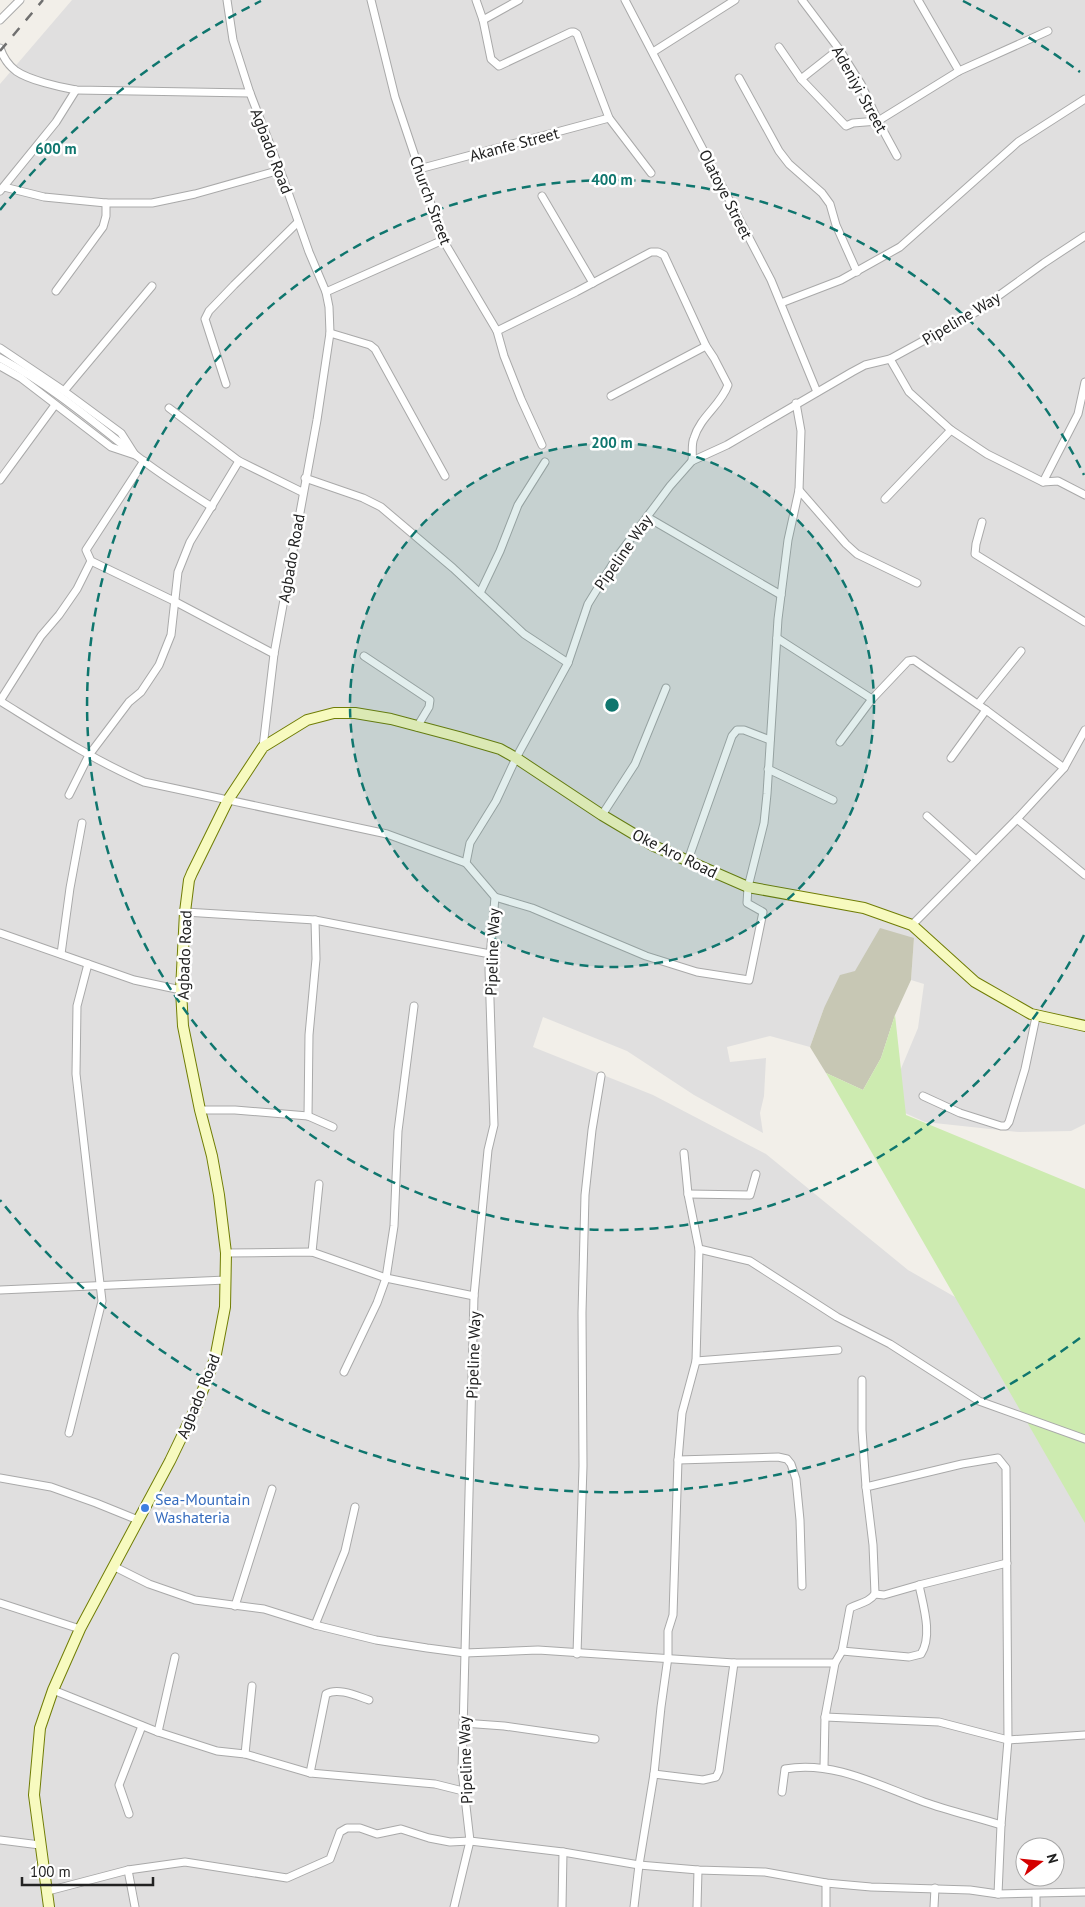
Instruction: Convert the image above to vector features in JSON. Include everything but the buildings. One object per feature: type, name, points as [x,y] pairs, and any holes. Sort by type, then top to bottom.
[{"type":"main road","name":"Oke Aro Road","points":[[263,747],[307,720],[334,713],[354,713],[417,726],[500,749],[602,816],[654,846],[748,888],[864,908],[912,925],[976,982],[1036,1017],[1085,1026]]},
{"type":"main road","name":"Agbado Road","points":[[49,1907],[34,1795],[40,1728],[53,1690],[80,1629],[197,1405],[215,1360],[225,1307],[226,1253],[212,1156],[200,1110],[183,1026],[181,990],[185,912],[189,880],[228,800],[263,747]]},
{"type":"street","points":[[0,20],[20,0]]},
{"type":"street","name":"Agbado Road","points":[[227,0],[233,40],[250,93],[326,292],[329,307],[330,333],[317,420],[302,492],[274,654],[263,747]]},
{"type":"street","name":"Church Street","points":[[371,0],[395,97],[443,240],[497,331],[520,399],[542,444]]},
{"type":"street","points":[[476,0],[483,20],[491,59],[499,66],[574,32],[577,34],[608,118],[651,173]]},
{"type":"street","points":[[483,20],[519,0]]},
{"type":"street","name":"Olatoye Street","points":[[625,0],[771,280],[816,392]]},
{"type":"street","points":[[653,52],[735,0]]},
{"type":"street","name":"Adeniyi Street","points":[[802,0],[839,49],[861,84],[878,121],[898,156]]},
{"type":"street","points":[[918,0],[959,71]]},
{"type":"street","points":[[778,47],[801,79],[846,126],[853,123],[878,121],[959,71],[1048,31]]},
{"type":"street","points":[[0,48],[6,61],[16,71],[52,85],[76,90],[250,93]]},
{"type":"street","points":[[801,79],[839,49]]},
{"type":"street","points":[[739,78],[779,151],[789,164],[822,193],[830,204],[836,225],[857,272]]},
{"type":"street","points":[[76,90],[56,122],[2,189],[44,197],[106,203],[152,203],[181,198],[280,170]]},
{"type":"street","points":[[780,303],[841,280],[900,247],[1018,142],[1085,99]]},
{"type":"street","name":"Akanfe Street","points":[[419,169],[608,118]]},
{"type":"street","points":[[542,196],[593,283]]},
{"type":"street","points":[[56,291],[102,227],[106,216],[106,203]]},
{"type":"street","points":[[226,384],[205,320],[209,311],[298,222]]},
{"type":"street","name":"Pipeline Way","points":[[454,1907],[470,1841],[463,1791],[463,1723],[474,1296],[488,1150],[494,1125],[488,969],[495,897],[466,863],[470,843],[496,801],[516,758],[568,663],[588,604],[600,582],[670,486],[692,461],[727,445],[796,403],[865,365],[890,359],[976,312],[1085,236]]},
{"type":"street","points":[[326,292],[443,240]]},
{"type":"street","points":[[497,331],[651,252],[658,252],[664,255],[706,346],[728,385],[725,393],[701,423],[693,438],[692,461]]},
{"type":"street","points":[[64,391],[152,286]]},
{"type":"street","points":[[330,333],[370,345],[375,349],[445,476]]},
{"type":"street","points":[[611,396],[706,346]]},
{"type":"street","points":[[0,348],[64,391],[120,433],[135,455]]},
{"type":"street","points":[[0,358],[20,368],[88,416],[135,455],[212,507]]},
{"type":"street","points":[[890,359],[909,392],[951,430],[987,454],[1043,482],[1058,481],[1085,495]]},
{"type":"street","points":[[0,366],[22,378],[111,447],[135,455]]},
{"type":"street","points":[[1043,482],[1082,414],[1085,382]]},
{"type":"street","points":[[495,897],[532,908],[646,956],[697,972],[749,980],[763,912],[747,904],[748,888],[764,823],[777,638],[788,540],[799,490],[801,431],[796,403]]},
{"type":"street","points":[[0,480],[55,405]]},
{"type":"street","points":[[169,408],[239,461],[302,492]]},
{"type":"street","points":[[885,499],[951,430]]},
{"type":"street","points":[[144,461],[107,520],[89,544],[86,550],[91,561],[174,601],[274,654]]},
{"type":"street","points":[[68,795],[89,755],[129,702],[146,685],[159,665],[171,635],[178,572],[190,542],[239,461]]},
{"type":"street","points":[[480,593],[500,551],[518,504],[545,462]]},
{"type":"street","points":[[305,478],[363,498],[381,507],[453,568],[524,634],[568,663]]},
{"type":"street","points":[[799,490],[857,554],[917,583]]},
{"type":"street","points":[[648,517],[782,595]]},
{"type":"street","points":[[982,522],[975,554],[1085,622]]},
{"type":"street","points":[[91,561],[77,589],[59,615],[40,636],[0,701],[89,755],[144,782],[387,834],[466,863]]},
{"type":"street","points":[[777,638],[872,699]]},
{"type":"street","points":[[978,704],[1021,651]]},
{"type":"street","points":[[364,656],[430,700],[429,707],[417,726]]},
{"type":"street","points":[[840,742],[872,699],[908,661],[914,660],[978,704],[1064,768]]},
{"type":"street","points":[[602,816],[635,764],[666,688]]},
{"type":"street","points":[[951,758],[986,710]]},
{"type":"street","points":[[688,860],[732,736],[737,730],[744,730],[770,740]]},
{"type":"street","points":[[912,925],[1017,819],[1064,768],[1085,730]]},
{"type":"street","points":[[768,768],[833,800]]},
{"type":"street","points":[[927,816],[976,860]]},
{"type":"street","points":[[1017,819],[1085,875]]},
{"type":"street","points":[[61,954],[70,888],[82,823]]},
{"type":"street","points":[[185,912],[315,920],[490,954]]},
{"type":"street","points":[[308,1116],[309,1034],[316,959],[315,920]]},
{"type":"street","points":[[0,933],[134,980],[181,990]]},
{"type":"street","points":[[69,1433],[102,1301],[76,1074],[77,1006],[88,964]]},
{"type":"street","points":[[344,1372],[377,1303],[386,1278],[394,1226],[398,1131],[414,1006]]},
{"type":"street","points":[[923,1096],[960,1113],[1006,1126],[1009,1122],[1025,1069],[1036,1017]]},
{"type":"street","points":[[577,1654],[583,1466],[582,1313],[585,1195],[592,1130],[601,1076]]},
{"type":"street","points":[[200,1110],[235,1110],[308,1116],[333,1127]]},
{"type":"street","points":[[634,1907],[654,1774],[668,1657],[668,1631],[674,1615],[678,1460],[682,1413],[696,1361],[699,1249],[688,1194],[684,1154]]},
{"type":"street","points":[[688,1194],[747,1196],[752,1191],[756,1174]]},
{"type":"street","points":[[312,1252],[319,1184]]},
{"type":"street","points":[[699,1249],[750,1261],[837,1317],[890,1344],[979,1401],[1085,1439]]},
{"type":"street","points":[[226,1253],[312,1252],[386,1278],[474,1296]]},
{"type":"street","points":[[0,1290],[226,1280]]},
{"type":"street","points":[[696,1361],[838,1350]]},
{"type":"street","points":[[824,1767],[824,1717],[835,1664],[842,1651],[850,1608],[868,1602],[875,1594],[862,1430],[862,1380]]},
{"type":"street","points":[[678,1460],[778,1457],[787,1459],[791,1464],[796,1479],[800,1512],[802,1586]]},
{"type":"street","points":[[866,1487],[962,1464],[998,1458],[1006,1468],[1008,1740],[1001,1824],[998,1894]]},
{"type":"street","points":[[0,1478],[50,1487],[96,1502],[138,1520]]},
{"type":"street","points":[[235,1606],[272,1489]]},
{"type":"street","points":[[315,1625],[345,1550],[355,1507]]},
{"type":"street","points":[[875,1594],[884,1596],[919,1584],[1007,1563]]},
{"type":"street","points":[[113,1566],[150,1584],[195,1600],[264,1609],[315,1625],[376,1640],[465,1653],[538,1650],[577,1654],[668,1657],[734,1663],[835,1664]]},
{"type":"street","points":[[842,1651],[909,1657],[920,1654],[927,1645],[919,1584]]},
{"type":"street","points":[[0,1603],[80,1629]]},
{"type":"street","points":[[158,1732],[176,1657]]},
{"type":"street","points":[[654,1774],[703,1780],[716,1777],[719,1771],[734,1663]]},
{"type":"street","points":[[245,1754],[252,1686]]},
{"type":"street","points":[[53,1690],[158,1732],[217,1751],[245,1754],[310,1773],[435,1784],[463,1791]]},
{"type":"street","points":[[310,1773],[326,1694],[331,1691],[337,1691],[369,1700]]},
{"type":"street","points":[[824,1717],[939,1722],[1008,1740],[1085,1735]]},
{"type":"street","points":[[463,1723],[504,1726],[595,1739]]},
{"type":"street","points":[[128,1814],[119,1785],[142,1726]]},
{"type":"street","points":[[782,1792],[785,1768],[824,1767],[862,1778],[926,1802],[1001,1824]]},
{"type":"street","points":[[48,1891],[128,1870],[185,1862],[287,1878],[330,1859],[340,1832],[347,1828],[360,1828],[377,1834],[401,1829],[450,1842],[470,1841],[563,1852],[639,1865],[698,1870],[765,1872],[826,1883],[871,1887],[935,1888],[998,1894],[1085,1892]]},
{"type":"street","points":[[0,1840],[40,1845]]},
{"type":"street","points":[[562,1907],[563,1852]]},
{"type":"street","points":[[128,1870],[135,1907]]},
{"type":"street","points":[[697,1907],[698,1870]]},
{"type":"street","points":[[826,1883],[826,1907]]},
{"type":"street","points":[[934,1907],[935,1888]]},
{"type":"street","points":[[1036,1894],[1036,1907]]},
{"type":"shaded area","points":[[72,0],[1085,0],[1085,1124],[1071,1131],[1019,1132],[925,1122],[905,1113],[890,1095],[918,1028],[924,984],[911,980],[914,938],[855,972],[824,1008],[810,1047],[770,1036],[727,1047],[730,1062],[766,1058],[764,1096],[760,1113],[763,1133],[694,1095],[627,1051],[543,1017],[533,1047],[653,1095],[766,1154],[908,1270],[955,1297],[1006,1311],[1085,1368],[1085,1907],[0,1907],[0,84]]},
{"type":"shaded area","points":[[880,928],[914,938],[911,980],[895,1015],[881,1058],[863,1090],[826,1073],[810,1047],[824,1008],[840,975],[855,971]]},
{"type":"green space","points":[[895,1015],[906,1115],[1085,1189],[1085,1523],[826,1073],[863,1090],[881,1058]]},
{"type":"railway","points":[[0,51],[43,0]]},
{"type":"place","name":"Sea-Mountain Washateria","points":[[145,1508]]}]
